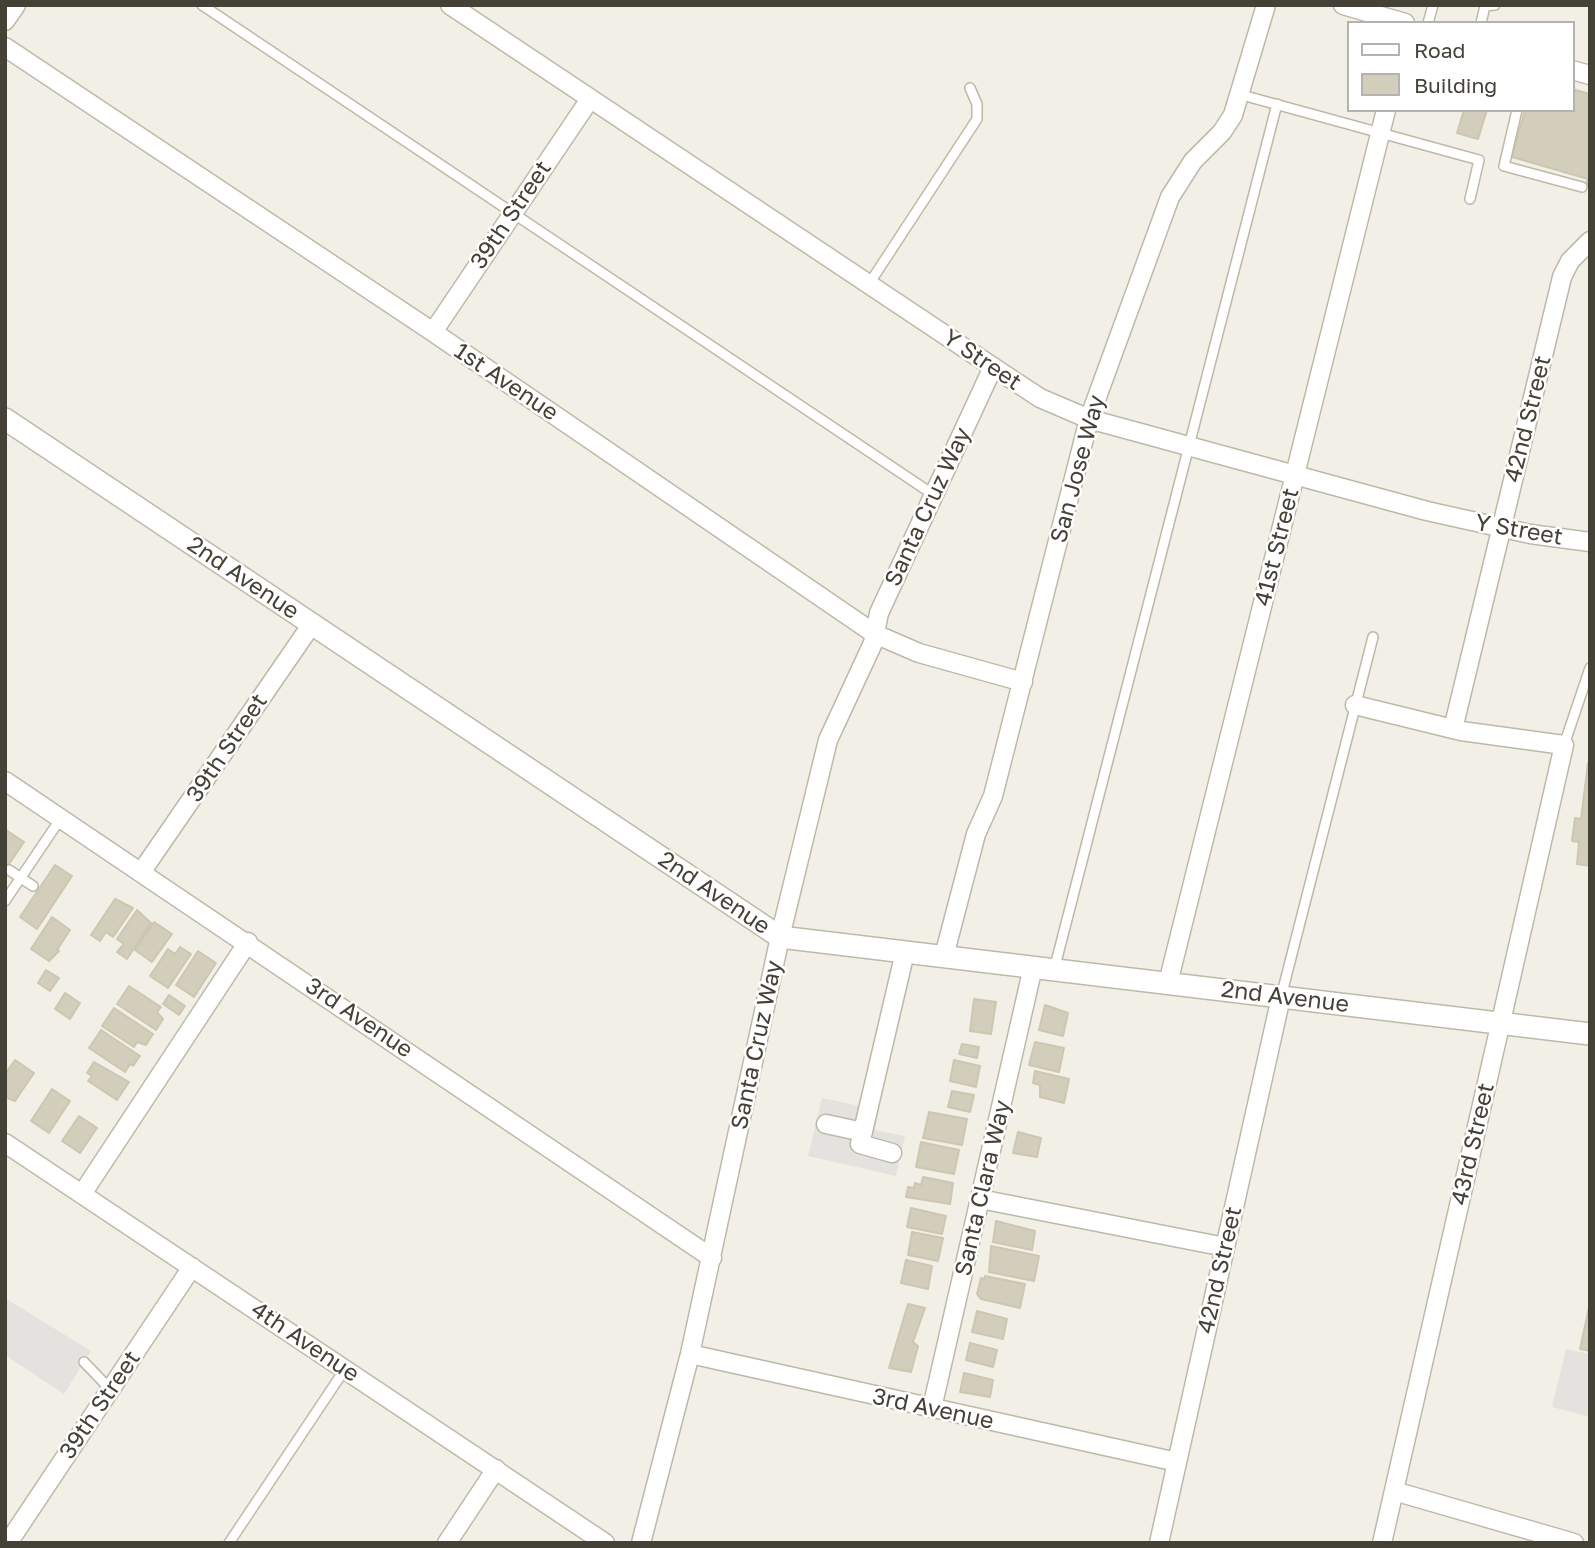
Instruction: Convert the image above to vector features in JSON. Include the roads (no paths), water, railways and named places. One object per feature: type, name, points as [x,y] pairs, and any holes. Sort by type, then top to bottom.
[{"type":"street","points":[[5,21],[16,5]]},
{"type":"street","name":"Y Street","points":[[450,5],[1040,398],[1089,419],[1295,475],[1502,529],[1590,542]]},
{"type":"street","name":"San Jose Way","points":[[944,956],[976,834],[993,796],[1089,419],[1170,197],[1193,161],[1222,132],[1242,95],[1266,5]]},
{"type":"street","points":[[1343,5],[1398,21]]},
{"type":"street","name":"1st Avenue","points":[[5,47],[433,332],[875,634],[919,653],[1023,682]]},
{"type":"street","name":"39th Street","points":[[433,332],[590,99]]},
{"type":"street","name":"41st Street","points":[[1168,984],[1385,112]]},
{"type":"street","name":"42nd Street","points":[[1453,729],[1562,277],[1570,261],[1590,241]]},
{"type":"street","name":"Santa Cruz Way","points":[[641,1543],[691,1354],[780,937],[828,740],[875,634],[879,613],[993,367]]},
{"type":"street","name":"2nd Avenue","points":[[5,419],[780,937],[1590,1034]]},
{"type":"street","name":"39th Street","points":[[142,872],[312,624]]},
{"type":"street","points":[[1355,705],[1453,729],[1564,745]]},
{"type":"street","name":"43rd Street","points":[[1382,1543],[1564,745]]},
{"type":"street","name":"3rd Avenue","points":[[5,780],[712,1258]]},
{"type":"street","points":[[82,1194],[248,942]]},
{"type":"street","points":[[892,1153],[860,1144],[905,952]]},
{"type":"street","name":"Santa Clara Way","points":[[932,1408],[980,1199],[1044,968]]},
{"type":"street","name":"42nd Street","points":[[1158,1543],[1282,997]]},
{"type":"street","points":[[826,1124],[863,1132]]},
{"type":"street","name":"4th Avenue","points":[[5,1143],[605,1543]]},
{"type":"street","points":[[980,1199],[1225,1247]]},
{"type":"street","name":"39th Street","points":[[8,1543],[192,1267]]},
{"type":"street","name":"3rd Avenue","points":[[691,1354],[1177,1462]]},
{"type":"street","points":[[447,1543],[496,1469]]},
{"type":"street","points":[[1394,1492],[1574,1543]]},
{"type":"lane","points":[[202,5],[934,495]]},
{"type":"lane","points":[[1481,21],[1485,6],[1495,5]]},
{"type":"lane","points":[[869,284],[977,119],[977,104],[970,88]]},
{"type":"lane","points":[[1242,95],[1479,160],[1470,199]]},
{"type":"lane","points":[[1044,968],[1189,446],[1277,104]]},
{"type":"lane","points":[[1517,112],[1504,166],[1582,187]]},
{"type":"lane","points":[[1282,997],[1373,637]]},
{"type":"lane","points":[[1564,745],[1590,668]]},
{"type":"lane","points":[[5,901],[61,818]]},
{"type":"lane","points":[[9,870],[33,886]]},
{"type":"lane","points":[[84,1362],[110,1390]]},
{"type":"lane","points":[[229,1543],[345,1369]]}]
